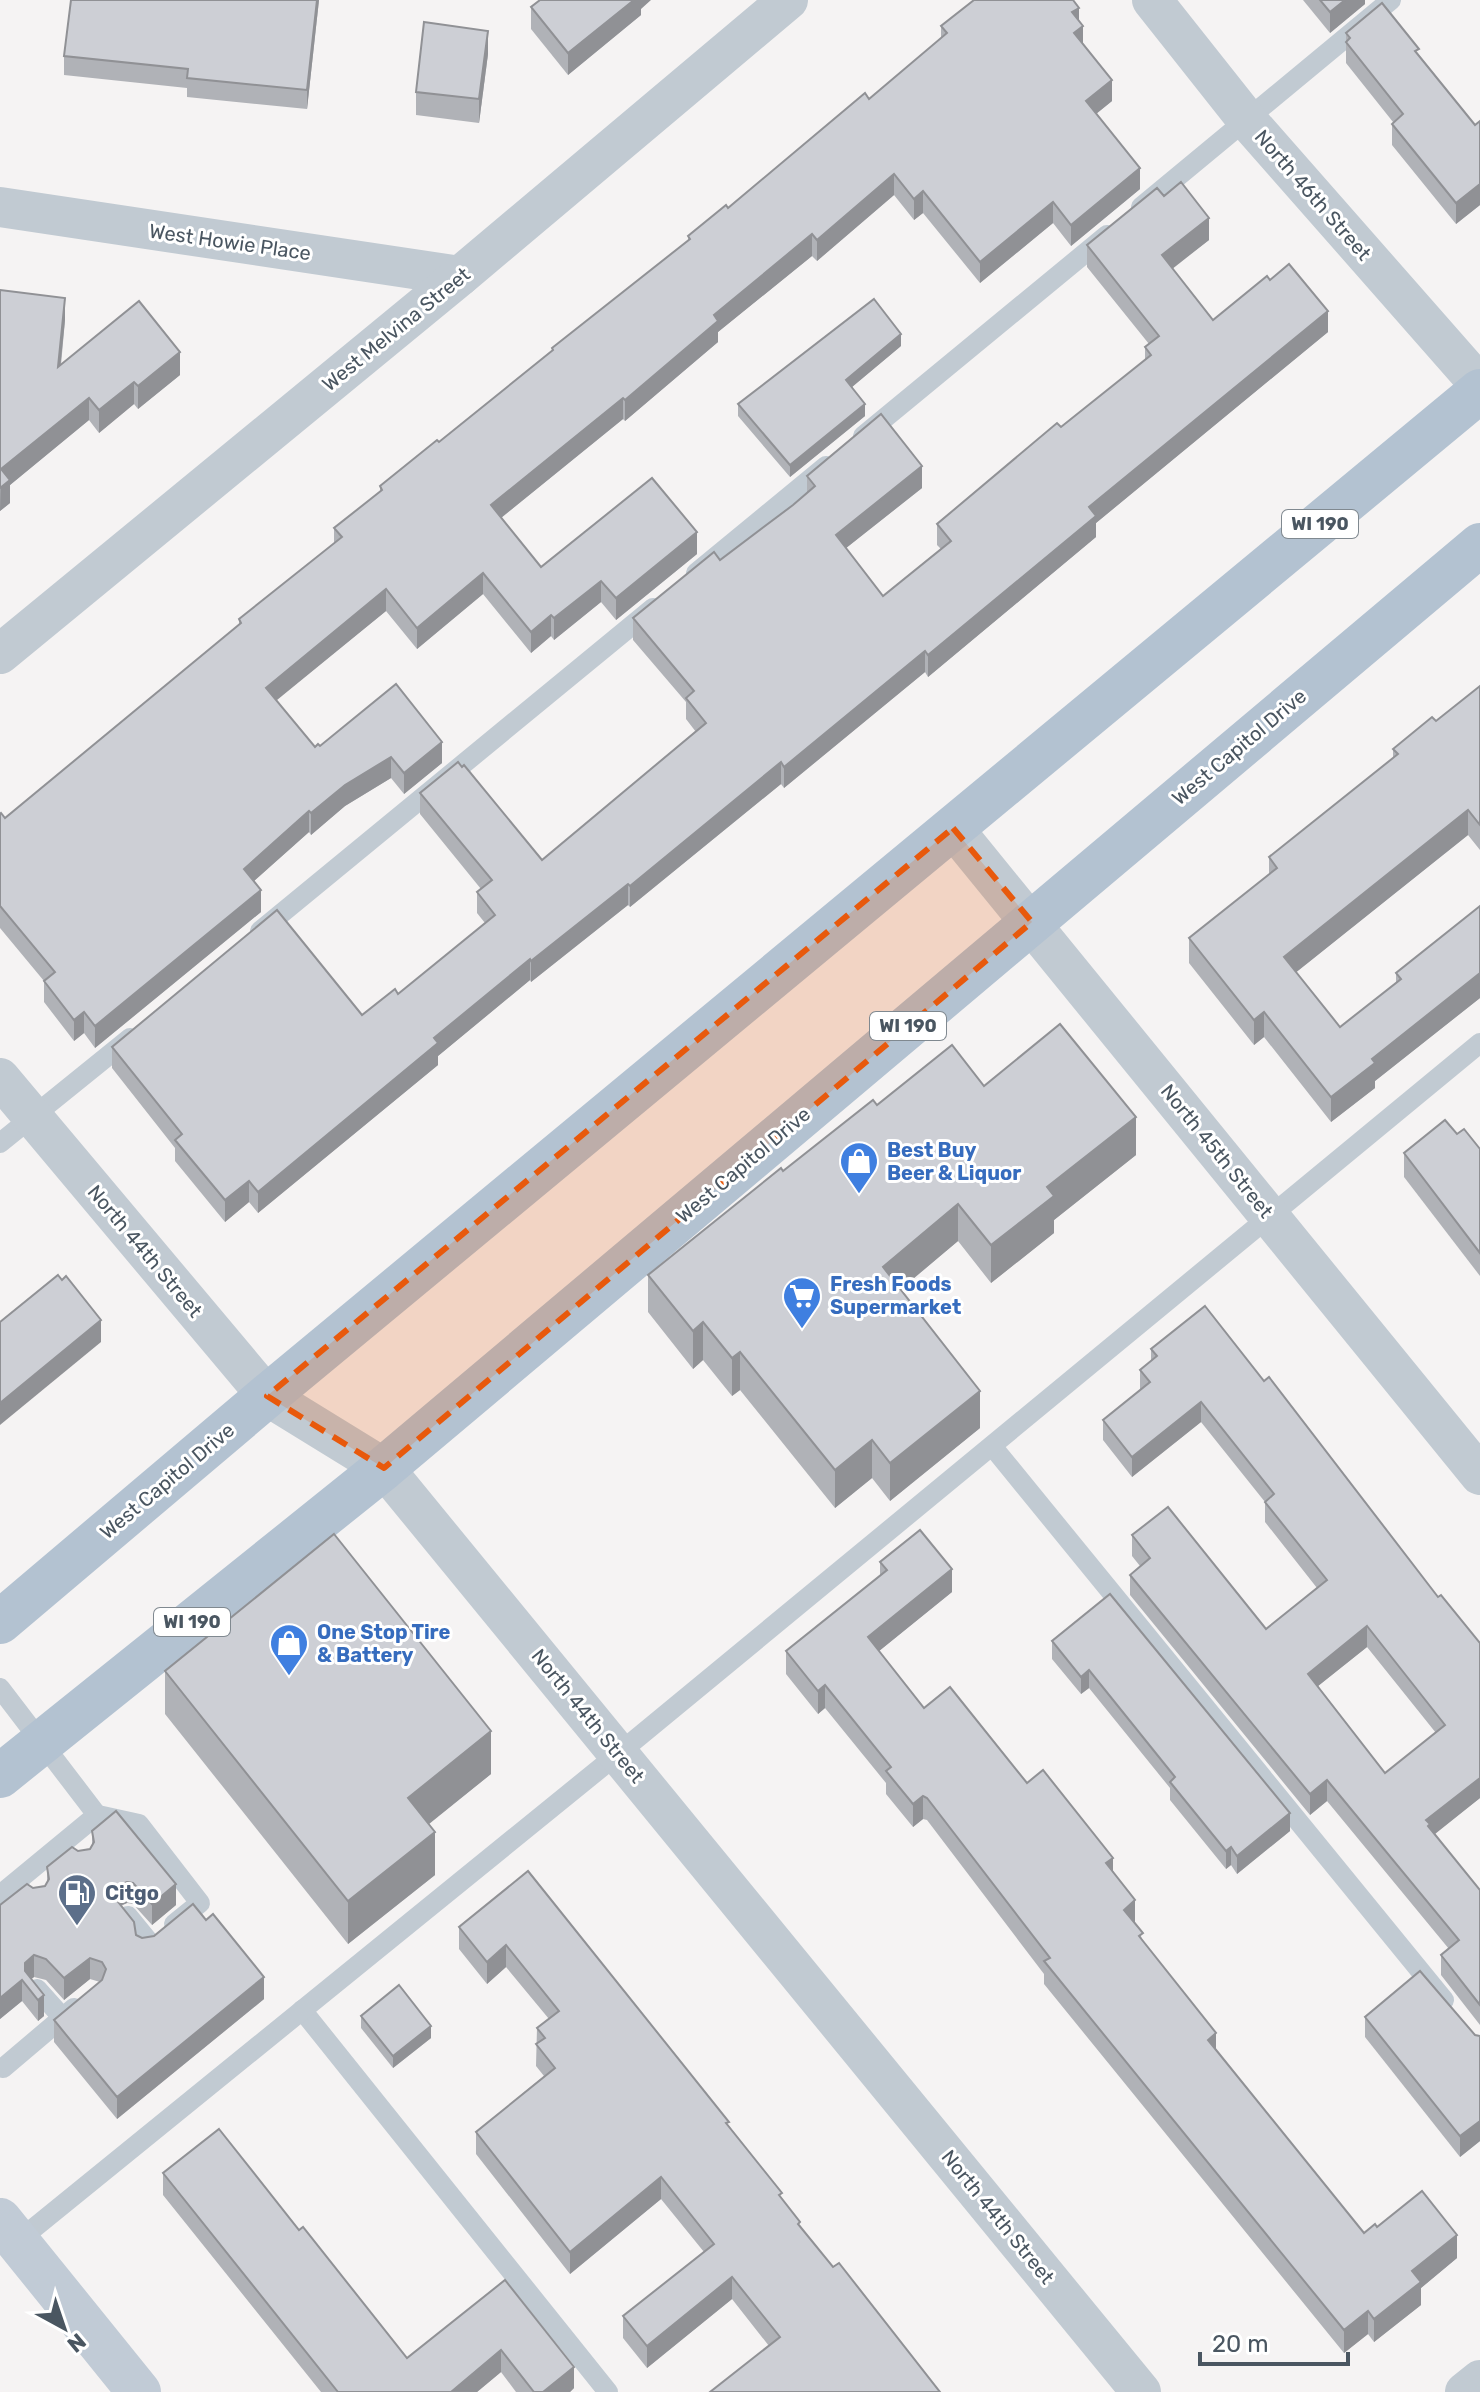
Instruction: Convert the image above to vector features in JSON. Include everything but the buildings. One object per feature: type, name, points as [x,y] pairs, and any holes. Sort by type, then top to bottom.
[{"type":"main road","name":"West Capitol Drive","points":[[0,1622],[267,1396],[1480,391]]},
{"type":"main road","name":"West Capitol Drive","points":[[0,1776],[384,1468],[1480,545]]},
{"type":"main road","points":[[6,2239],[139,2392]]},
{"type":"street","name":"West Melvina Street","points":[[0,654],[460,276],[788,0]]},
{"type":"street","name":"North 46th Street","points":[[1152,0],[1247,120],[1480,385]]},
{"type":"street","name":"West Howie Place","points":[[0,207],[460,276]]},
{"type":"street","name":"North 45th Street","points":[[953,828],[1480,1475]]},
{"type":"street","name":"North 44th Street","points":[[0,1078],[267,1396],[384,1468],[1141,2392]]},
{"type":"street","points":[[1465,2392],[1480,2380]]},
{"type":"lane","points":[[244,944],[1391,0]]},
{"type":"lane","points":[[0,1143],[145,1025]]},
{"type":"lane","points":[[6,2239],[302,2010],[619,1753],[1480,1043]]},
{"type":"lane","points":[[992,1446],[1460,2019]]},
{"type":"lane","points":[[0,1688],[97,1815],[139,1824],[200,1903],[148,1945],[128,1916]]},
{"type":"lane","points":[[0,1895],[97,1815]]},
{"type":"lane","points":[[66,1841],[82,1860]]},
{"type":"lane","points":[[21,1878],[37,1897]]},
{"type":"lane","points":[[37,1989],[62,2017]]},
{"type":"lane","points":[[1,2068],[93,1992]]},
{"type":"lane","points":[[302,2010],[608,2392]]},
{"type":"highlighted area","points":[[953,828],[1032,922],[384,1468],[267,1396],[323,1350]]},
{"type":"place","name":"Best Buy Beer & Liquor","points":[[859,1195]]},
{"type":"place","name":"Fresh Foods Supermarket","points":[[802,1330]]},
{"type":"place","name":"One Stop Tire & Battery","points":[[289,1677]]},
{"type":"place","name":"Citgo","points":[[77,1927]]}]
